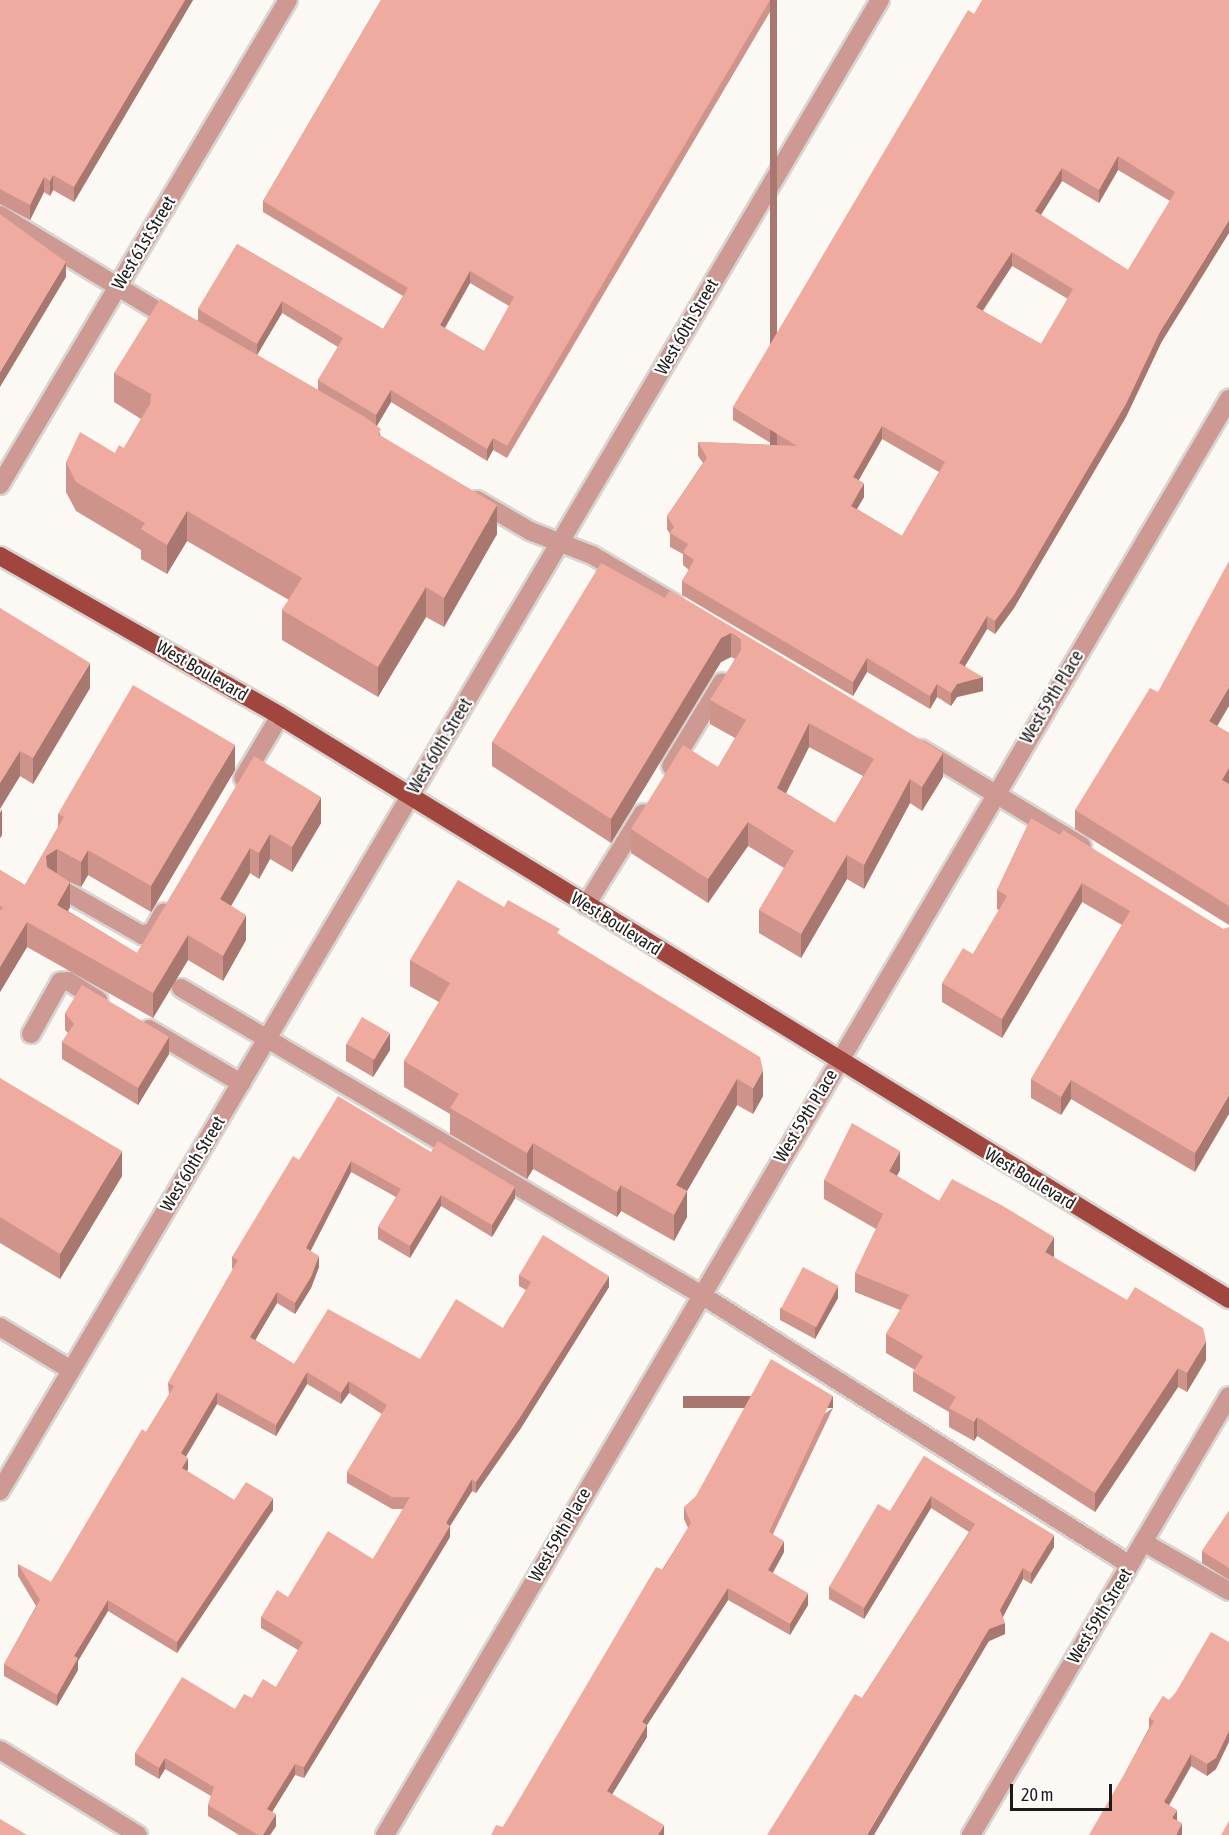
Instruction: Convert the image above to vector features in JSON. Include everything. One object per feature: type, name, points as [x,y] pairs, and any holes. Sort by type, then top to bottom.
[{"type":"main road","name":"West Boulevard","points":[[0,556],[280,716],[837,1062],[1229,1299]]},
{"type":"street","name":"West 61st Street","points":[[0,485],[288,0]]},
{"type":"street","name":"West 60th Street","points":[[0,1491],[880,0]]},
{"type":"street","points":[[0,215],[195,333]]},
{"type":"street","name":"West 59th Place","points":[[385,1835],[700,1294],[1229,399]]},
{"type":"street","points":[[456,488],[559,544],[592,555],[692,614]]},
{"type":"street","points":[[586,905],[731,668]]},
{"type":"street","points":[[230,800],[280,716]]},
{"type":"street","points":[[905,739],[1097,856]]},
{"type":"street","points":[[56,886],[142,935],[153,931],[176,891]]},
{"type":"street","points":[[31,1034],[60,982],[68,981],[241,1083]]},
{"type":"street","points":[[181,988],[268,1037],[700,1294],[1130,1565]]},
{"type":"street","points":[[0,1328],[71,1370]]},
{"type":"street","name":"West 59th Street","points":[[971,1835],[1229,1396]]},
{"type":"street","points":[[1143,1542],[1229,1591]]},
{"type":"street","points":[[0,1750],[138,1835]]},
{"type":"building","points":[[0,0],[185,0],[74,187],[53,175],[50,181],[44,177],[30,205],[0,189]]},
{"type":"building","points":[[381,0],[770,0],[507,446],[493,438],[487,449],[391,390],[376,415],[318,380],[343,338],[282,301],[257,344],[198,309],[237,244],[383,329],[408,288],[263,201]],"holes":[[[470,271],[514,297],[484,351],[440,325]]]},
{"type":"building","points":[[982,0],[1229,0],[1229,220],[1161,330],[1126,404],[1014,595],[995,621],[987,616],[959,663],[983,677],[957,684],[951,693],[937,684],[930,696],[867,658],[853,682],[682,581],[694,560],[683,552],[688,544],[670,533],[674,527],[667,516],[707,458],[698,442],[797,446],[733,407],[968,10],[974,14]],"holes":[[[1118,156],[1175,192],[1128,270],[1035,211],[1062,168],[1099,190]],[[1012,252],[1073,289],[1041,344],[976,307]],[[882,426],[945,462],[902,536],[851,506],[864,483],[853,477]]]},
{"type":"building","points":[[0,214],[66,262],[0,372]]},
{"type":"building","points":[[160,299],[365,417],[381,429],[378,434],[497,505],[444,598],[426,587],[378,667],[282,610],[302,578],[187,511],[167,545],[141,529],[145,523],[76,482],[66,462],[80,432],[115,453],[119,445],[124,448],[150,404],[151,394],[114,373]]},
{"type":"building","points":[[1229,561],[1229,687],[1209,721],[1229,733],[1229,768],[1222,780],[1229,784],[1229,906],[1075,810],[1150,688],[1158,692]]},
{"type":"building","points":[[601,563],[665,598],[670,590],[943,753],[922,787],[910,779],[864,865],[847,855],[801,934],[759,910],[794,851],[748,822],[708,879],[631,829],[683,745],[718,767],[746,720],[710,700],[741,650],[741,638],[731,633],[721,638],[611,819],[492,742]],"holes":[[[809,723],[874,759],[835,823],[777,788]]]},
{"type":"building","points":[[0,608],[90,663],[33,758],[20,751],[0,783]]},
{"type":"building","points":[[133,685],[235,745],[151,886],[88,850],[81,862],[57,849],[46,856],[47,867],[70,882],[57,905],[137,953],[254,756],[321,797],[292,847],[270,834],[259,853],[250,848],[220,899],[246,915],[223,956],[188,935],[153,993],[27,922],[0,967],[0,911],[3,907],[0,906],[0,870],[25,885],[64,817],[58,814]]},
{"type":"building","points":[[1031,818],[1060,835],[1063,830],[1223,929],[1229,927],[1229,1095],[1195,1153],[1071,1080],[1061,1097],[1031,1079],[1130,911],[1082,883],[1002,1019],[942,983],[963,948],[973,954],[1007,896],[997,890]]},
{"type":"building","points":[[458,880],[504,907],[508,900],[560,929],[557,933],[760,1057],[763,1070],[753,1088],[737,1079],[676,1185],[687,1191],[674,1215],[621,1185],[617,1192],[533,1143],[527,1153],[450,1108],[459,1094],[404,1061],[450,983],[410,960]]},
{"type":"building","points":[[82,985],[169,1037],[138,1088],[62,1042],[74,1024],[65,1013]]},
{"type":"building","points":[[362,1017],[390,1033],[374,1060],[347,1044]]},
{"type":"building","points":[[0,1078],[122,1151],[60,1254],[0,1217]]},
{"type":"building","points":[[338,1096],[431,1152],[438,1141],[515,1187],[492,1225],[441,1195],[410,1246],[378,1227],[401,1189],[351,1161],[306,1248],[319,1256],[311,1277],[295,1303],[277,1292],[250,1337],[294,1364],[328,1309],[420,1359],[456,1299],[503,1328],[531,1282],[519,1275],[543,1235],[609,1276],[521,1416],[476,1482],[472,1479],[446,1523],[450,1526],[304,1767],[295,1764],[267,1809],[276,1814],[263,1835],[258,1835],[208,1805],[214,1787],[165,1758],[159,1768],[135,1753],[182,1677],[235,1709],[244,1694],[252,1698],[263,1679],[276,1687],[303,1642],[261,1617],[277,1590],[288,1597],[328,1531],[373,1559],[410,1497],[392,1497],[347,1472],[387,1405],[349,1381],[341,1393],[307,1372],[276,1425],[217,1392],[181,1453],[188,1458],[182,1468],[234,1500],[246,1482],[273,1498],[177,1642],[108,1600],[74,1656],[78,1658],[57,1695],[4,1664],[40,1600],[18,1564],[51,1582],[142,1429],[146,1432],[174,1386],[168,1383],[238,1260],[232,1257],[293,1156],[299,1160]]},
{"type":"building","points":[[852,1123],[900,1151],[889,1171],[939,1201],[952,1179],[1054,1237],[1045,1252],[1127,1300],[1135,1287],[1203,1328],[1206,1341],[1187,1373],[1178,1368],[1095,1493],[977,1417],[974,1422],[949,1408],[956,1397],[913,1372],[923,1356],[886,1334],[909,1295],[855,1273],[883,1214],[824,1180]]},
{"type":"building","points":[[803,1267],[838,1286],[816,1327],[781,1308]]},
{"type":"building","points":[[771,1359],[833,1396],[769,1532],[784,1541],[768,1570],[808,1593],[790,1624],[728,1588],[642,1722],[647,1725],[607,1791],[664,1825],[658,1835],[491,1835],[496,1825],[503,1827],[656,1567],[663,1570],[691,1523],[684,1507],[696,1496]]},
{"type":"building","points":[[924,1456],[1054,1535],[1031,1573],[1023,1568],[1000,1610],[1005,1623],[989,1629],[867,1835],[767,1835],[855,1694],[862,1698],[975,1524],[931,1496],[864,1608],[829,1587],[878,1504],[890,1511]]},
{"type":"building","points":[[1229,1511],[1229,1568],[1202,1551]]},
{"type":"building","points":[[1211,1632],[1229,1642],[1229,1731],[1216,1758],[1207,1764],[1191,1754],[1164,1802],[1177,1810],[1172,1818],[1182,1823],[1176,1835],[1089,1835],[1154,1721],[1149,1718],[1163,1696],[1169,1700],[1176,1692]]},
{"type":"building","points":[[0,1819],[27,1835],[0,1835]]},
{"type":"building","points":[[1229,1821],[1229,1835],[1221,1835]]}]
